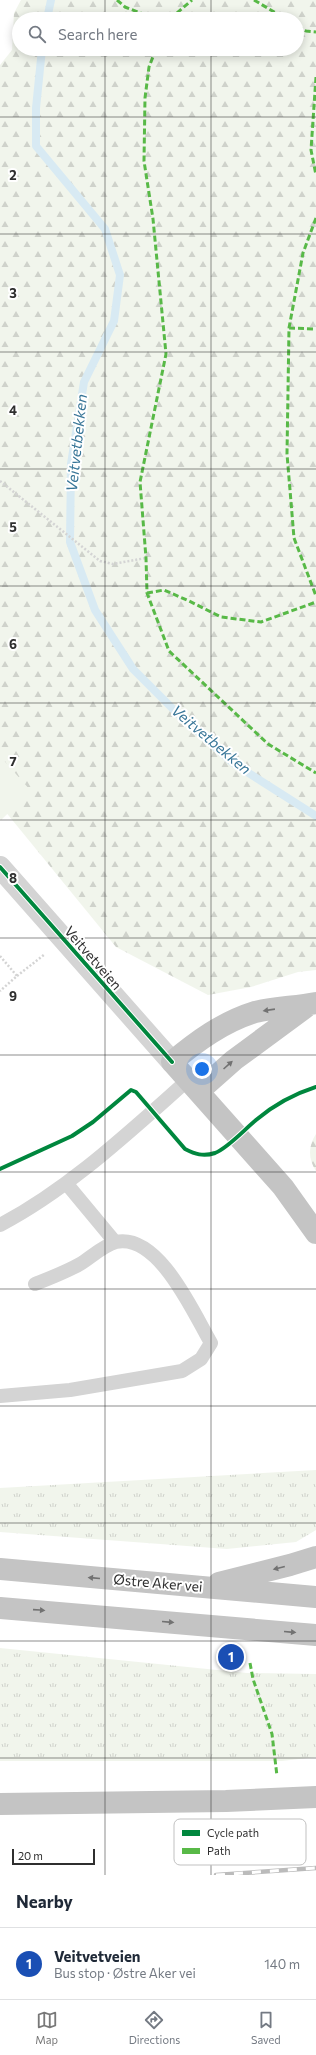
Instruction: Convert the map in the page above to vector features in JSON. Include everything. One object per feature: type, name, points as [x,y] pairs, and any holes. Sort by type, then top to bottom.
[{"type":"highway","points":[[312,1004],[256,1012],[231,1022],[205,1035],[172,1062],[283,1187],[316,1233]]},
{"type":"highway","points":[[193,1086],[234,1060],[312,1004]]},
{"type":"highway","points":[[202,1587],[290,1565],[316,1556]]},
{"type":"highway","name":"Østre Aker vei","points":[[0,1569],[316,1597]]},
{"type":"highway","points":[[0,1608],[316,1635]]},
{"type":"highway","points":[[0,1804],[226,1802],[316,1797]]},
{"type":"street","name":"Veitvetveien","points":[[0,867],[172,1062]]},
{"type":"lane","points":[[0,1225],[26,1211],[66,1183],[193,1086]]},
{"type":"lane","points":[[66,1183],[115,1242]]},
{"type":"lane","points":[[0,1396],[70,1390],[182,1371],[201,1359],[210,1343],[169,1272],[152,1253],[135,1244],[124,1241],[115,1242],[78,1265],[35,1284]]},
{"type":"path","points":[[0,481],[100,561],[113,564],[146,558]]},
{"type":"path","points":[[0,991],[45,954]]},
{"type":"path","points":[[0,956],[17,976]]},
{"type":"green space","points":[[21,0],[316,0],[316,970],[298,972],[251,987],[208,995],[116,947],[0,805],[0,65],[12,50],[12,56],[304,56],[304,12],[15,12]]},
{"type":"green space","points":[[0,756],[31,791],[1,820],[0,818]]},
{"type":"green space","points":[[316,1134],[316,1171],[310,1157],[310,1148]]},
{"type":"green space","points":[[316,1470],[316,1530],[296,1542],[227,1549],[0,1532],[0,1488]]},
{"type":"green space","points":[[0,1648],[247,1673],[316,1674],[316,1757],[282,1761],[0,1761]]},
{"type":"waterway","name":"Veitvetbekken","points":[[48,12],[51,0]]},
{"type":"waterway","name":"Veitvetbekken","points":[[41,56],[36,108],[36,146],[105,229],[120,275],[114,321],[84,382],[71,464],[70,542],[95,610],[133,669],[176,712],[233,763],[316,816]]},
{"type":"railway","points":[[216,1875],[316,1868]]},
{"type":"marked path","points":[[117,0],[125,7],[138,12]]},
{"type":"marked path","points":[[178,12],[192,0]]},
{"type":"marked path","points":[[254,0],[274,12]]},
{"type":"marked path","points":[[304,30],[316,32]]},
{"type":"marked path","points":[[153,56],[149,67],[145,98],[144,161],[153,219],[166,354],[140,482],[146,558],[147,593],[169,651],[268,744],[316,773]]},
{"type":"marked path","points":[[316,77],[311,150],[316,175]]},
{"type":"marked path","points":[[316,218],[303,253],[289,328],[287,454],[294,538],[316,596]]},
{"type":"marked path","points":[[289,328],[316,329]]},
{"type":"marked path","points":[[147,593],[164,590],[221,617],[261,622],[316,602]]},
{"type":"marked path","points":[[250,1663],[253,1679],[272,1734],[277,1776]]},
{"type":"cycle path","points":[[0,867],[172,1062]]},
{"type":"cycle path","points":[[0,1169],[72,1136],[93,1122],[131,1090],[136,1092],[185,1149],[196,1154],[207,1155],[220,1151],[256,1120],[277,1105],[300,1093],[316,1087]]},
{"type":"place","name":"Veitvetveien","points":[[231,1657]]}]
